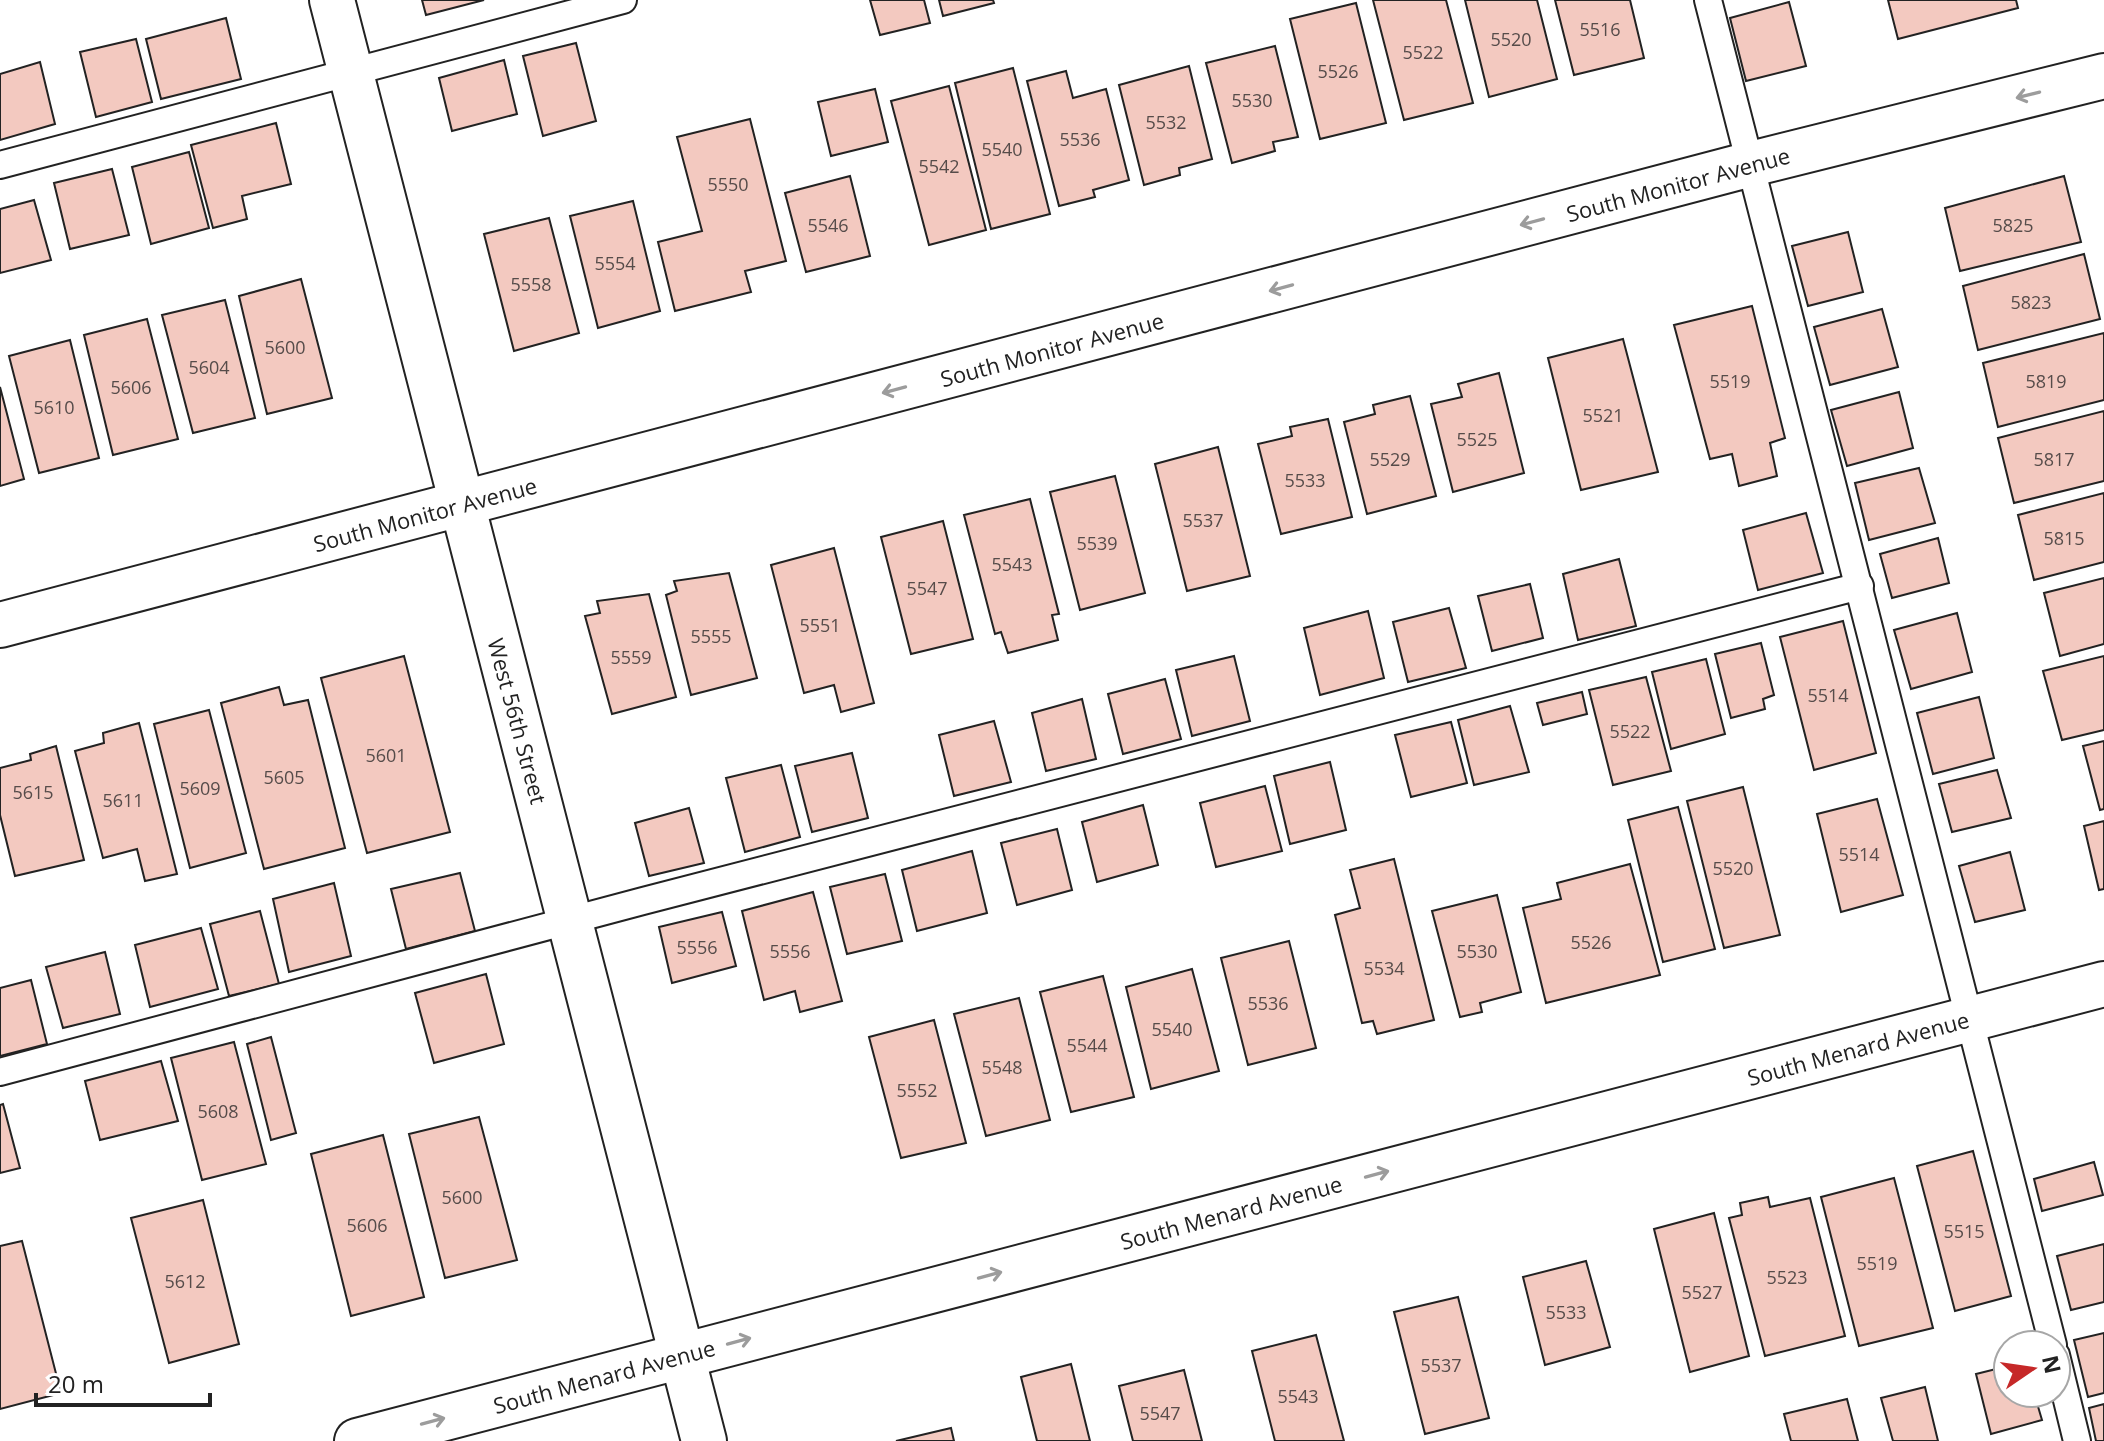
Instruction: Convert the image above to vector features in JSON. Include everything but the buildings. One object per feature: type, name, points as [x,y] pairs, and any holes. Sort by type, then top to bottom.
[{"type":"street","name":"West 56th Street","points":[[332,0],[704,1441]]},
{"type":"street","name":"South Monitor Avenue","points":[[0,625],[1751,164],[2104,76]]},
{"type":"street","name":"South Menard Avenue","points":[[357,1441],[2104,984]]},
{"type":"lane","points":[[0,165],[623,0]]},
{"type":"lane","points":[[1708,0],[2049,1329]]},
{"type":"lane","points":[[0,1072],[570,920],[1860,586]]},
{"type":"lane","points":[[2064,1409],[2069,1439]]}]
